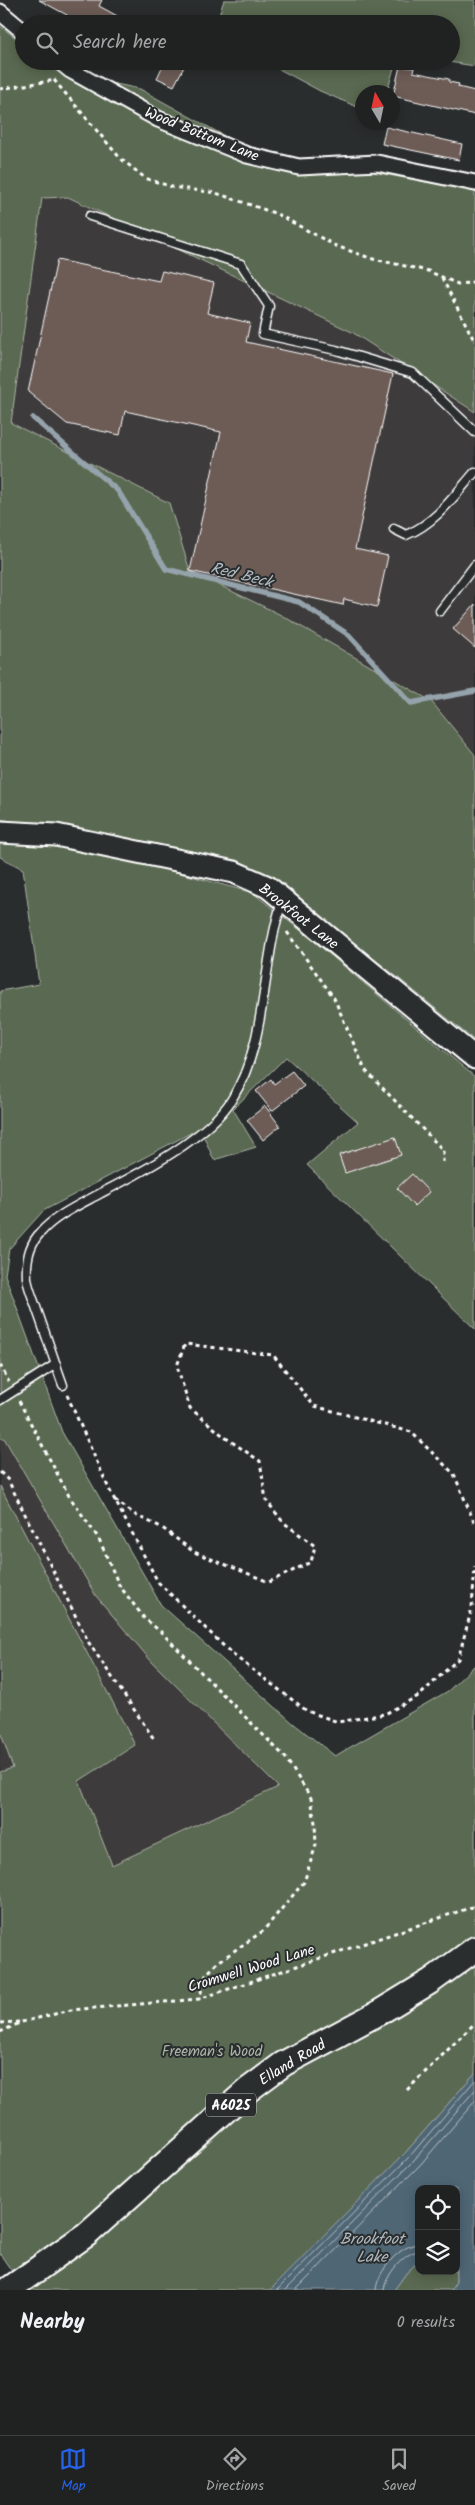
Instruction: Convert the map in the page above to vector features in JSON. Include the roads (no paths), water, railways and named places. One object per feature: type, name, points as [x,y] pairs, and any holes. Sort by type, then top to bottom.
[{"type":"main road","name":"Elland Road","points":[[8,2290],[87,2234],[248,2090],[283,2064],[422,1986],[475,1949]]},
{"type":"street","points":[[0,12],[15,24]]},
{"type":"street","name":"Wood Bottom Lane","points":[[70,70],[158,119],[247,155],[299,167],[377,163],[475,183]]},
{"type":"street","name":"Brookfoot Lane","points":[[0,832],[56,835],[234,872],[268,888],[280,908],[475,1058]]},
{"type":"lane","points":[[90,216],[241,264],[269,306],[263,334],[336,350],[413,373],[475,432]]},
{"type":"lane","points":[[394,529],[406,535],[421,529],[442,511],[475,472]]},
{"type":"lane","points":[[440,611],[475,565]]},
{"type":"lane","points":[[63,1385],[27,1280],[27,1260],[32,1246],[41,1232],[60,1217],[168,1156],[209,1124],[232,1100],[246,1070],[255,1038],[272,933],[280,908]]},
{"type":"lane","points":[[0,1400],[56,1364]]},
{"type":"water","name":"Brookfoot Lake","points":[[475,2073],[475,2290],[451,2290],[456,2282],[456,2275],[460,2275],[460,2185],[415,2185],[415,2265],[394,2290],[270,2290],[406,2152]]},
{"type":"waterway","name":"Red Beck","points":[[33,418],[118,491],[166,569],[299,602],[349,635],[411,703],[475,691]]},
{"type":"park label","name":"Freeman's Wood","points":[[212,2051]]}]
